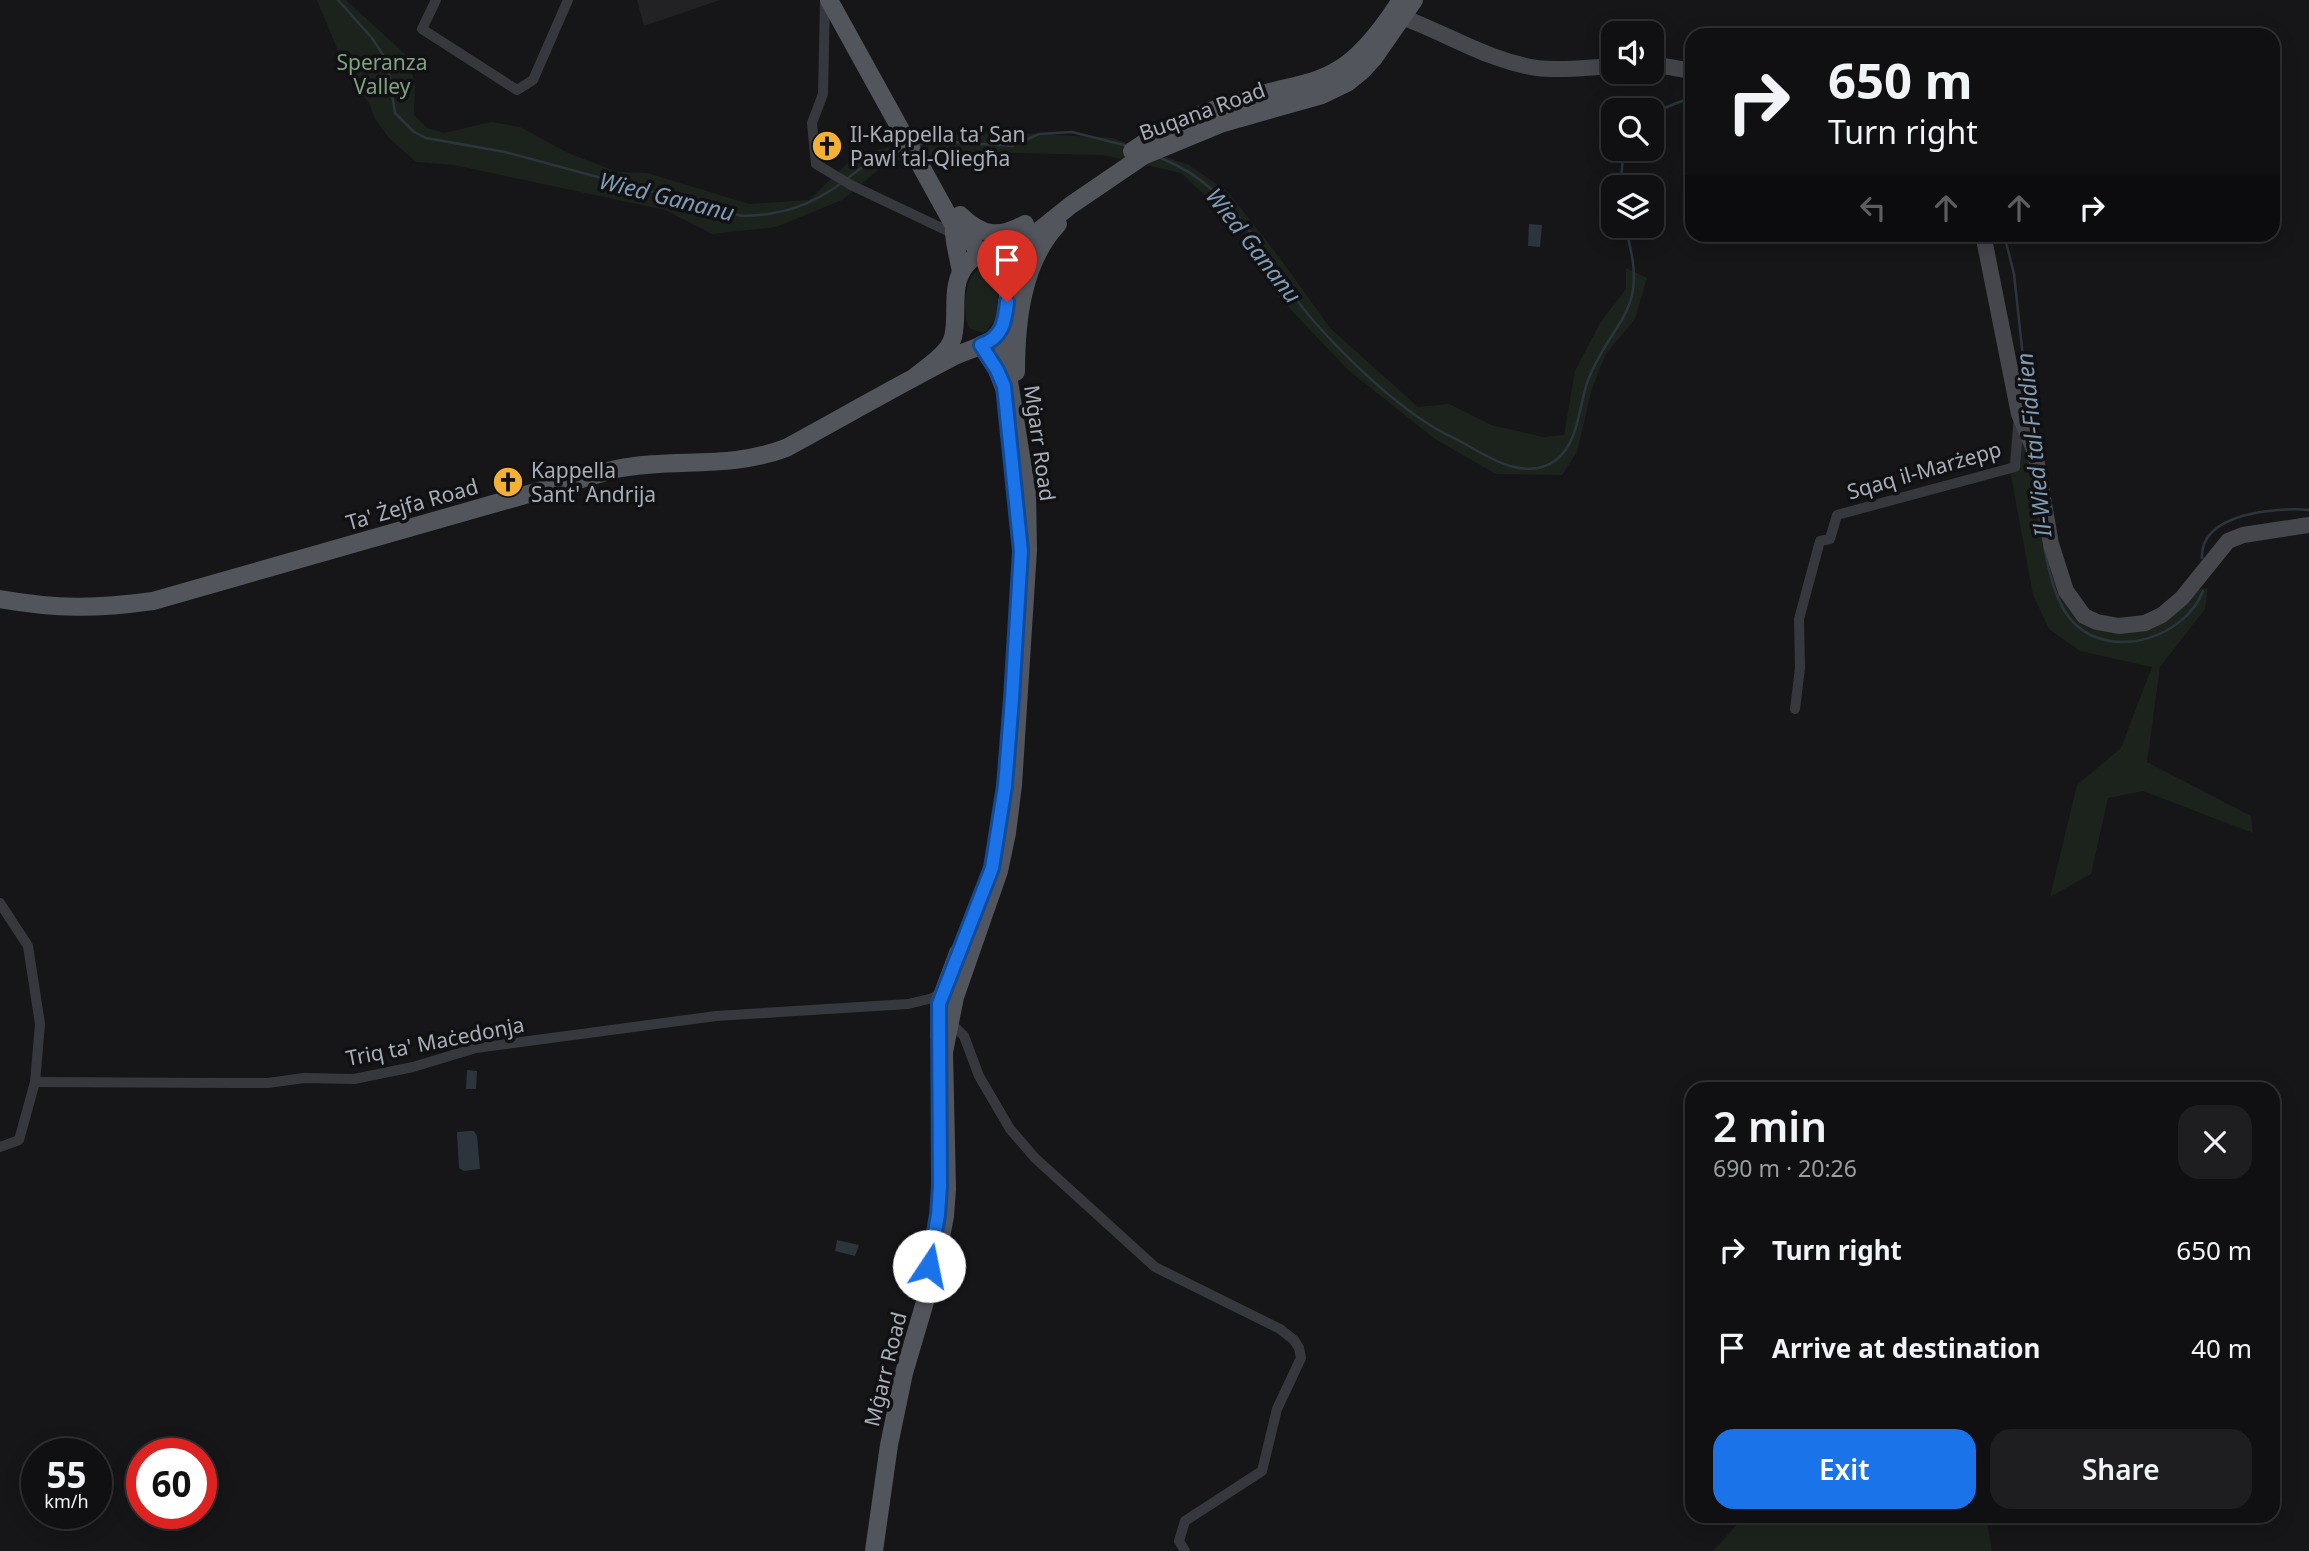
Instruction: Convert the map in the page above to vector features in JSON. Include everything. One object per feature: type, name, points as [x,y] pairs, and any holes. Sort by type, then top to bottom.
[{"type":"main road","points":[[827,0],[906,136],[953,230],[961,272],[953,331],[964,342],[977,346],[989,342],[1001,331],[1007,302],[1007,275],[1001,264],[953,230]]},
{"type":"main road","name":"Buqana Road","points":[[986,254],[1027,232],[1065,201],[1145,149],[1223,123],[1322,95],[1347,83],[1374,59],[1402,9],[1414,0]]},
{"type":"main road","name":"Buqana Road","points":[[1007,275],[1018,253],[1031,237],[1145,149]]},
{"type":"main road","points":[[924,170],[950,205],[973,228],[987,234],[1007,233],[1065,201]]},
{"type":"main road","points":[[1027,494],[1023,437],[1015,386],[1018,324],[1030,269],[1047,238],[1088,194]]},
{"type":"main road","points":[[961,272],[972,258],[986,254]]},
{"type":"main road","name":"Ta' Żejfa Road","points":[[912,379],[947,347],[953,338],[953,331]]},
{"type":"main road","name":"Mġarr Road","points":[[867,1551],[880,1448],[929,1266],[938,1215],[940,1186],[937,1055],[945,1018],[955,997],[999,871],[1010,817],[1028,564],[1027,494],[1001,331]]},
{"type":"main road","name":"Mġarr Road","points":[[874,1551],[889,1445],[904,1373],[936,1268],[945,1216],[945,1018],[939,1004],[992,868],[1005,786],[1021,551],[1004,386],[997,370],[977,346]]},
{"type":"main road","name":"Ta' Żejfa Road","points":[[0,599],[46,607],[112,606],[153,601],[616,468],[649,464],[714,464],[766,455],[786,448],[977,346]]},
{"type":"main road","points":[[912,379],[955,363],[979,363],[997,384],[1008,427]]},
{"type":"main road","name":"Ta' Żejfa Road","points":[[0,587],[46,598],[133,597],[239,577]]},
{"type":"street","points":[[436,0],[422,29],[517,90],[533,80],[568,0]]},
{"type":"street","points":[[827,0],[823,94],[812,123],[816,164],[850,185],[953,230]]},
{"type":"street","points":[[1402,9],[1485,54],[1519,64],[1547,69],[1601,66]]},
{"type":"street","points":[[1664,66],[1685,70]]},
{"type":"street","points":[[1985,242],[2021,419],[2035,452],[2051,544],[2062,582],[2079,611],[2097,622],[2130,626],[2152,620],[2182,598],[2228,541],[2243,535],[2309,524]]},
{"type":"street","name":"Sqaq il-Marżepp","points":[[1795,709],[1800,667],[1799,620],[1821,541],[1830,539],[1837,515],[2015,467],[2021,419]]},
{"type":"street","points":[[0,903],[28,946],[40,1024],[35,1082],[19,1140],[0,1147]]},
{"type":"street","name":"Triq ta' Maċedonja","points":[[35,1082],[268,1083],[304,1078],[354,1079],[413,1067],[484,1047],[716,1016],[908,1004],[933,999],[942,992]]},
{"type":"street","points":[[924,1001],[964,1037],[979,1076],[1010,1129],[1035,1158],[1155,1267],[1280,1329],[1294,1340],[1299,1348],[1299,1363],[1277,1409],[1262,1471],[1185,1521],[1179,1541],[1185,1551]]},
{"type":"shaded area","points":[[637,0],[720,0],[644,26]]},
{"type":"shaded area","points":[[1529,224],[1542,225],[1540,247],[1528,246]]},
{"type":"shaded area","points":[[467,1070],[477,1071],[476,1089],[466,1089]]},
{"type":"shaded area","points":[[474,1131],[477,1136],[480,1169],[464,1171],[459,1168],[457,1132]]},
{"type":"shaded area","points":[[837,1240],[859,1245],[855,1256],[835,1251]]},
{"type":"green space","name":"Speranza Valley","points":[[317,0],[346,0],[408,57],[415,86],[414,115],[427,128],[444,133],[491,122],[520,127],[566,152],[617,172],[647,173],[749,204],[809,200],[856,155],[965,130],[1112,138],[1189,165],[1228,192],[1331,329],[1418,407],[1449,404],[1491,425],[1543,437],[1564,435],[1575,371],[1600,323],[1626,289],[1626,268],[1647,278],[1635,319],[1605,355],[1591,392],[1577,452],[1562,475],[1496,474],[1435,439],[1348,370],[1276,294],[1243,231],[1181,173],[1103,155],[973,152],[888,162],[842,200],[776,227],[712,234],[665,210],[454,165],[416,162],[389,138],[375,119],[369,103],[348,75]]},
{"type":"green space","points":[[984,265],[992,265],[996,272],[999,301],[994,320],[983,333],[969,328],[965,302],[972,276]]},
{"type":"green space","points":[[2014,409],[2080,617],[2129,630],[2198,589],[2208,588],[2205,609],[2160,667],[2147,762],[2251,816],[2253,833],[2143,791],[2108,798],[2091,874],[2050,897],[2077,785],[2121,748],[2152,667],[2080,651],[2049,629],[2033,595],[2009,465]]},
{"type":"green space","points":[[1739,1523],[1987,1523],[1992,1551],[1713,1551]]},
{"type":"waterway","name":"Wied Gananu","points":[[338,0],[372,38],[387,61],[395,113],[414,132],[426,138],[505,152],[742,216],[770,214],[796,208],[843,182]]},
{"type":"waterway","name":"Il-Wied tal-Fiddien","points":[[1664,108],[1685,100]]},
{"type":"waterway","name":"Wied Gananu","points":[[916,145],[939,141],[1012,146],[1039,134],[1072,132],[1128,146]]},
{"type":"waterway","name":"Wied Gananu","points":[[848,178],[865,165],[903,149]]},
{"type":"waterway","name":"Wied Gananu","points":[[1158,157],[1195,176],[1227,204],[1250,231],[1312,319],[1352,362],[1383,390],[1439,431],[1510,466],[1534,469],[1545,466],[1556,460],[1569,445],[1590,374],[1629,306],[1634,271],[1628,238]]},
{"type":"waterway","name":"Il-Wied tal-Fiddien","points":[[1621,175],[1623,161]]},
{"type":"waterway","name":"Il-Wied tal-Fiddien","points":[[2006,242],[2014,274],[2030,422]]},
{"type":"waterway","name":"Il-Wied tal-Fiddien","points":[[2202,558],[2205,543],[2213,531],[2226,522],[2260,512],[2309,510]]},
{"type":"waterway","name":"Il-Wied tal-Fiddien","points":[[2044,546],[2054,588],[2069,618],[2092,635],[2110,641],[2129,642],[2165,631],[2181,621],[2194,607],[2203,591]]},
{"type":"place","name":"Il-Kappella ta' San Pawl tal-Qliegħa","points":[[827,146]]},
{"type":"place","name":"Kappella Sant' Andrija","points":[[508,482]]},
{"type":"route","points":[[929,1266],[940,1186],[937,1055],[939,1004],[992,868],[1005,786],[1021,551],[1004,386],[981,345],[996,338],[1001,331],[1007,302]]}]
